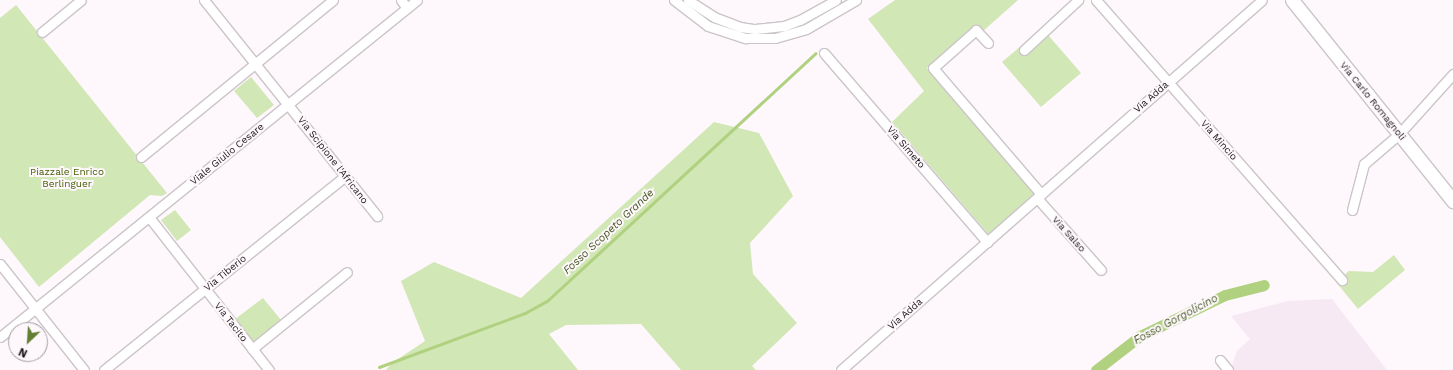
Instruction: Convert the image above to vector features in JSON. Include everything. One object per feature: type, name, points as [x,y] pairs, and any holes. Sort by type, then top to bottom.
[{"type":"main road","name":"Via Carlo Romagnoli","points":[[1292,0],[1453,201]]},
{"type":"street","points":[[42,32],[81,0]]},
{"type":"street","name":"Via Scipione l'Africano","points":[[204,0],[256,63],[377,216]]},
{"type":"street","points":[[141,157],[333,0]]},
{"type":"street","points":[[400,0],[407,8]]},
{"type":"street","name":"Viale Giulio Cesare","points":[[0,337],[418,0]]},
{"type":"street","points":[[674,0],[708,26],[740,36],[759,38],[775,38],[806,29],[856,0]]},
{"type":"street","points":[[688,0],[714,17],[740,27],[755,28],[784,26],[800,20],[836,0]]},
{"type":"street","points":[[1024,50],[1078,0]]},
{"type":"street","name":"Via Mincio","points":[[1096,0],[1342,280]]},
{"type":"street","name":"Via Adda","points":[[842,370],[1262,0]]},
{"type":"street","points":[[988,43],[976,30],[933,68],[1039,196]]},
{"type":"street","name":"Via Simeto","points":[[824,53],[987,242]]},
{"type":"street","points":[[1352,210],[1364,164],[1399,134],[1453,74]]},
{"type":"street","name":"Via Tiberio","points":[[104,370],[345,176]]},
{"type":"street","name":"Via Salso","points":[[1039,196],[1101,270]]},
{"type":"street","name":"Via Tacito","points":[[149,217],[269,370]]},
{"type":"street","points":[[0,264],[84,370]]},
{"type":"street","points":[[252,348],[347,272]]},
{"type":"street","points":[[1220,360],[1228,370]]},
{"type":"shaded area","points":[[1332,299],[1387,370],[1230,370],[1237,351],[1250,339],[1231,316],[1288,301]]},
{"type":"green space","points":[[895,0],[1018,0],[982,32],[974,25],[927,68],[1037,194],[990,236],[892,122],[924,91],[868,19]]},
{"type":"green space","name":"Piazzale Enrico Berlinguer","points":[[16,5],[167,193],[162,196],[150,195],[39,287],[0,237],[0,18]]},
{"type":"green space","points":[[1042,28],[1081,73],[1041,107],[1002,62]]},
{"type":"green space","points":[[251,77],[274,105],[257,118],[234,91]]},
{"type":"green space","points":[[714,122],[759,133],[793,196],[750,243],[753,274],[797,323],[752,366],[756,370],[681,370],[641,324],[566,325],[549,334],[578,370],[386,370],[392,363],[425,341],[401,281],[434,262],[521,298]]},
{"type":"green space","points":[[175,210],[191,230],[177,241],[161,220]]},
{"type":"green space","points":[[1394,255],[1405,270],[1358,309],[1336,282],[1349,271],[1373,272]]},
{"type":"green space","points":[[263,298],[281,320],[252,343],[234,320]]},
{"type":"waterway","name":"Fosso Scopeto Grande","points":[[379,367],[525,313],[548,300],[816,53]]},
{"type":"waterway","name":"Fosso Gorgolicino","points":[[1096,370],[1140,336],[1225,295],[1264,285]]}]
